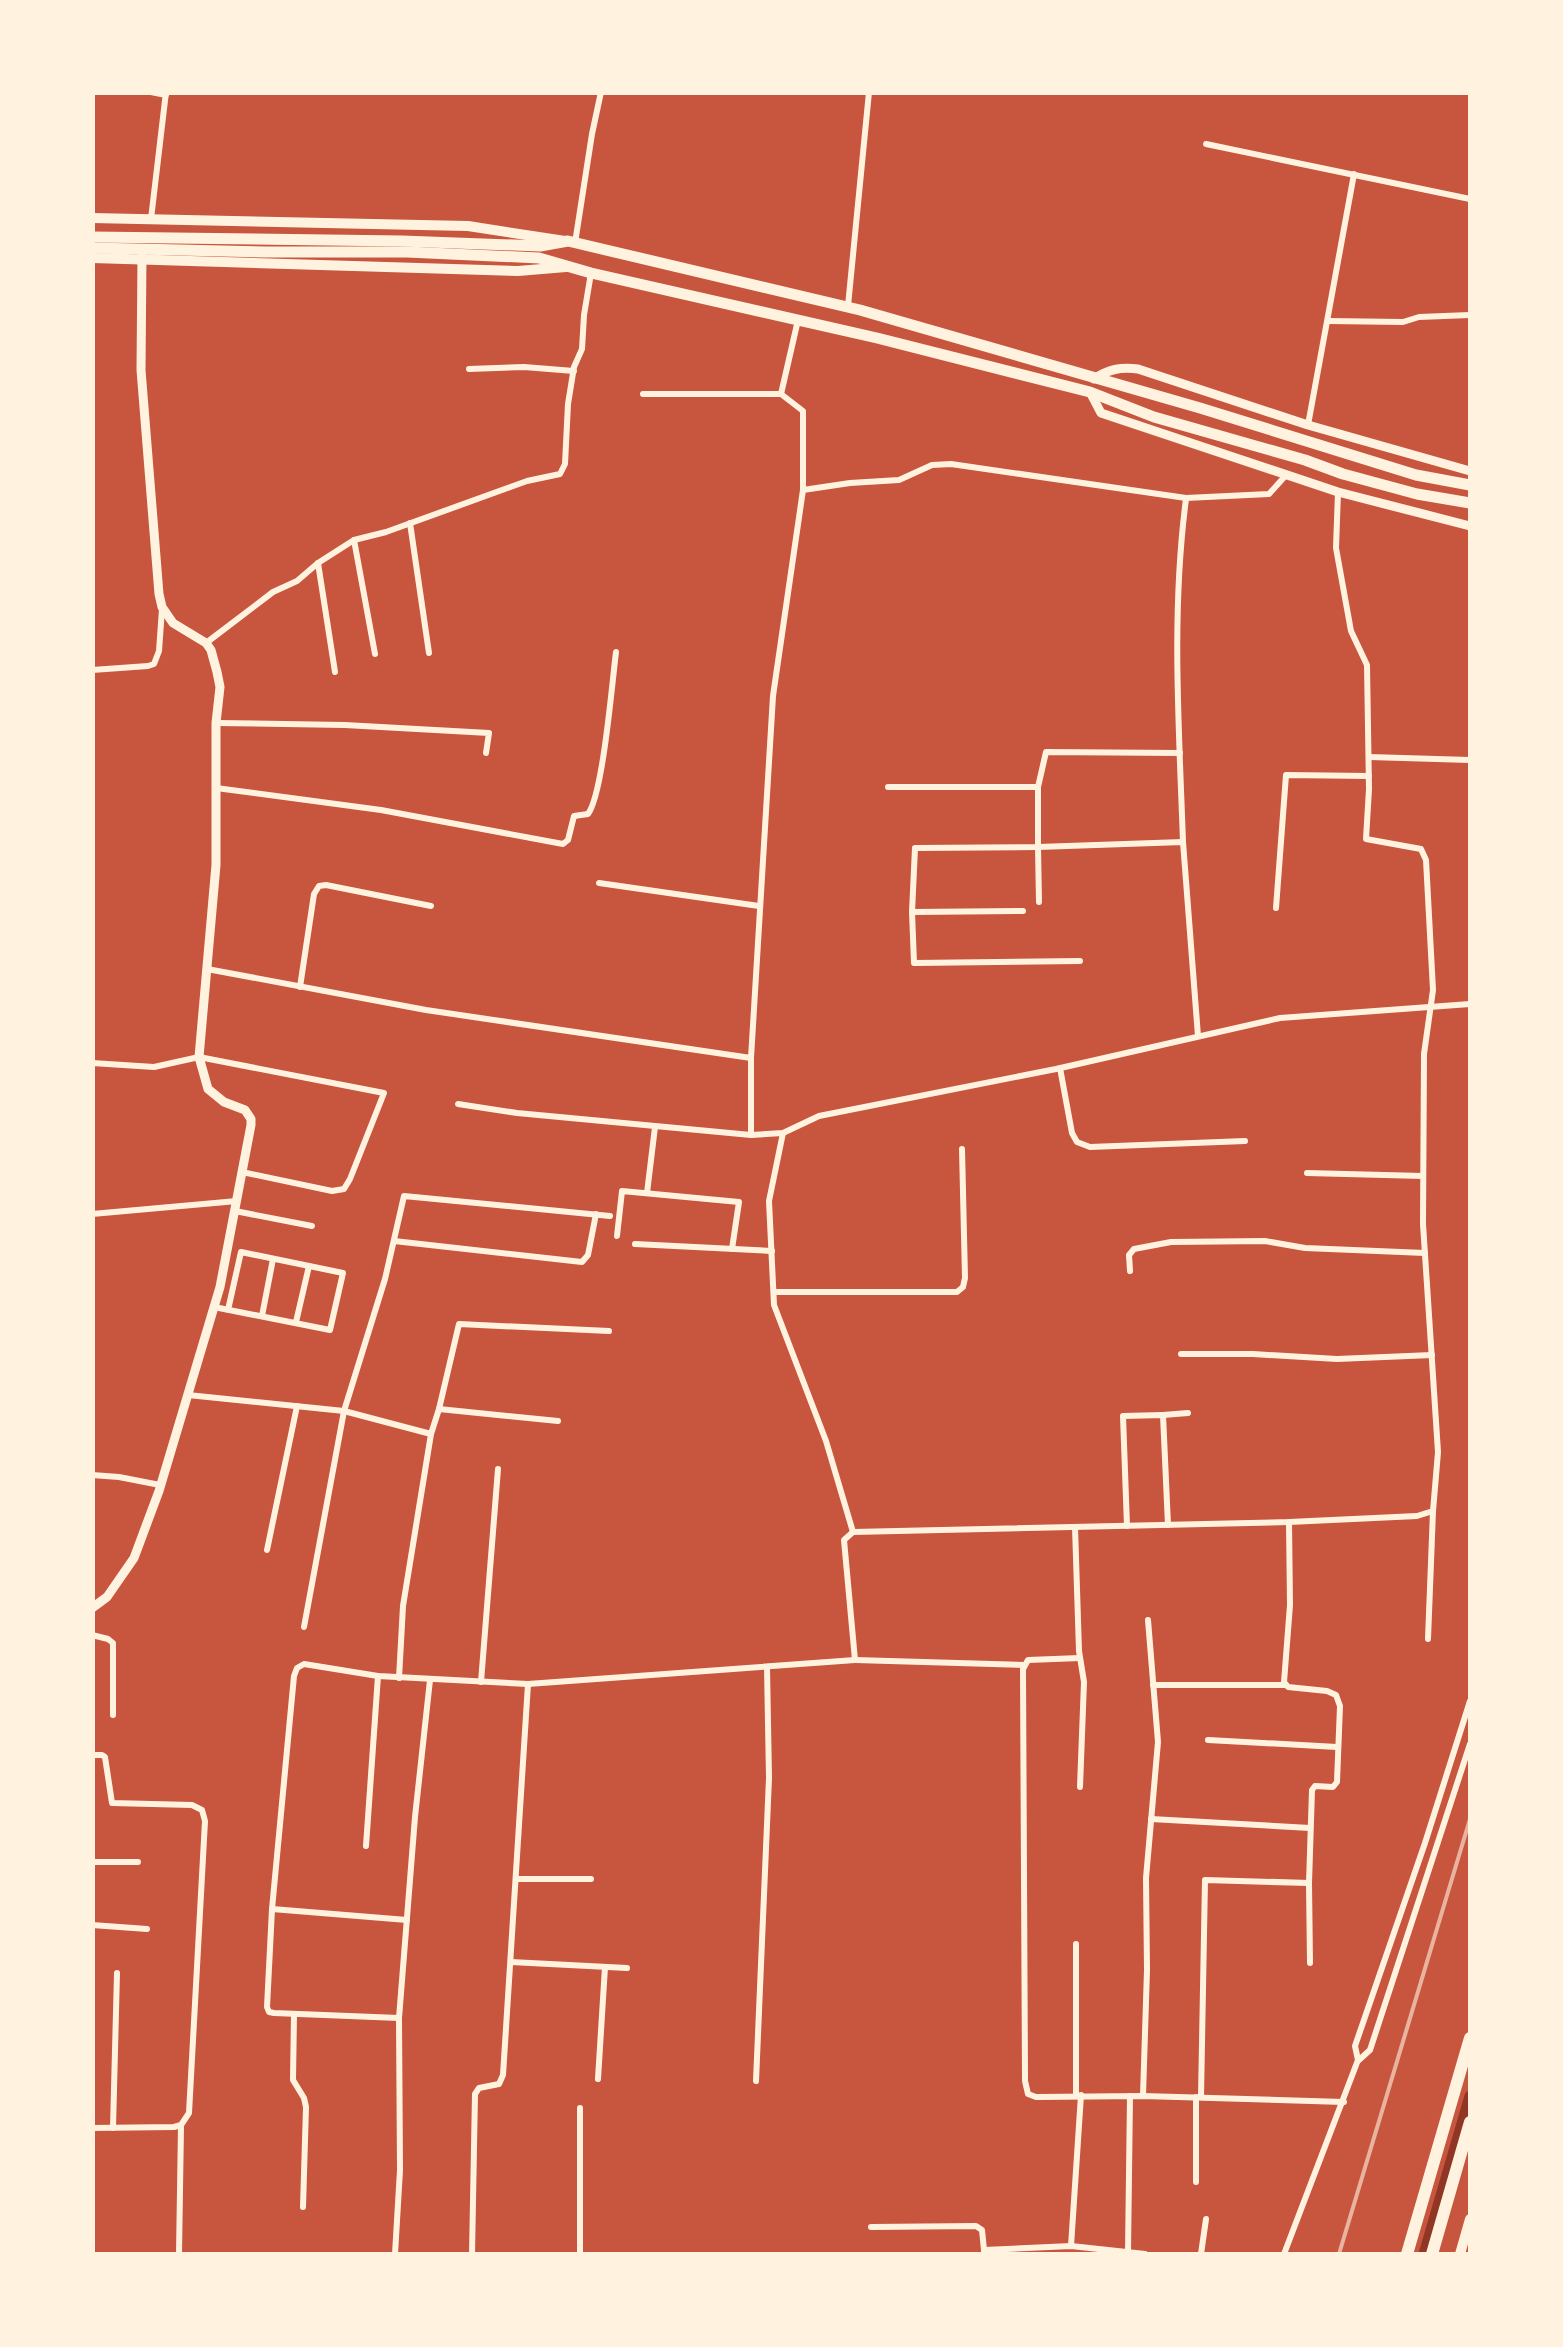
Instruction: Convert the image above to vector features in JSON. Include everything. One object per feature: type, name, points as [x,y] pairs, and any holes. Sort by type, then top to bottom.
[{"type":"highway","points":[[92,237],[539,258],[1090,392],[1154,416],[1344,474],[1417,494],[1470,503]]},
{"type":"highway","points":[[92,248],[402,242],[540,246],[572,242],[848,307],[1416,475],[1470,485]]},
{"type":"highway","points":[[1407,2254],[1470,2038]]},
{"type":"highway","points":[[1432,2254],[1470,2122]]},
{"type":"main road","points":[[92,218],[468,226],[572,242]]},
{"type":"main road","points":[[92,258],[518,271],[567,267]]},
{"type":"main road","points":[[1460,2254],[1470,2219]]},
{"type":"street","points":[[92,1608],[106,1597],[134,1558],[161,1485],[214,1308],[251,1119],[245,1110],[224,1102],[208,1089],[199,1058],[216,865],[216,723],[220,687],[214,658],[206,643],[172,623],[158,594],[142,370],[141,259],[151,219],[166,94],[151,92]]},
{"type":"street","points":[[572,242],[601,92]]},
{"type":"street","points":[[848,307],[869,92]]},
{"type":"street","points":[[1206,144],[1470,200]]},
{"type":"street","points":[[1308,424],[1354,174]]},
{"type":"street","points":[[206,643],[273,592],[354,540],[527,481],[560,474],[564,468],[568,404],[582,345],[591,273]]},
{"type":"street","points":[[1328,321],[1403,322],[1419,317],[1470,315]]},
{"type":"street","points":[[781,394],[798,320]]},
{"type":"street","points":[[470,369],[524,367],[574,371]]},
{"type":"street","points":[[1094,378],[1109,370],[1138,369],[1470,471]]},
{"type":"street","points":[[1090,392],[1101,413],[1338,492],[1470,526]]},
{"type":"street","points":[[643,394],[781,394],[804,411],[802,490],[774,696],[751,1058],[751,1135]]},
{"type":"street","points":[[802,490],[899,480],[932,465],[952,464],[1186,498],[1270,494],[1287,474]]},
{"type":"street","points":[[1338,492],[1336,548],[1351,632],[1367,665],[1366,840],[1421,849],[1426,860],[1433,990],[1424,1054],[1423,1176],[1438,1452],[1428,1639]]},
{"type":"street","points":[[1186,498],[1179,552],[1176,640],[1183,842],[1198,1036]]},
{"type":"street","points":[[410,523],[429,653]]},
{"type":"street","points":[[354,540],[375,654]]},
{"type":"street","points":[[318,562],[335,672]]},
{"type":"street","points":[[92,670],[154,664],[160,651],[162,608]]},
{"type":"street","points":[[216,788],[381,810],[564,844],[574,816],[588,814],[592,809],[616,652]]},
{"type":"street","points":[[216,723],[346,725],[489,734],[486,753]]},
{"type":"street","points":[[1039,902],[1038,786],[1046,752],[1180,753]]},
{"type":"street","points":[[1369,757],[1470,760]]},
{"type":"street","points":[[1276,908],[1286,775],[1369,776]]},
{"type":"street","points":[[888,787],[1038,786]]},
{"type":"street","points":[[1080,961],[914,963],[915,848],[1183,842]]},
{"type":"street","points":[[599,883],[759,906]]},
{"type":"street","points":[[300,986],[314,894],[319,886],[431,906]]},
{"type":"street","points":[[912,912],[1023,911]]},
{"type":"street","points":[[207,969],[426,1010],[751,1058]]},
{"type":"street","points":[[458,1104],[517,1114],[655,1127],[751,1135],[783,1133],[819,1116],[1060,1068],[1280,1018],[1470,1004]]},
{"type":"street","points":[[92,1062],[154,1066],[199,1058],[384,1092],[344,1189],[332,1191],[242,1172]]},
{"type":"street","points":[[1060,1068],[1072,1133],[1080,1144],[1244,1141]]},
{"type":"street","points":[[647,1193],[655,1127]]},
{"type":"street","points":[[783,1133],[770,1201],[774,1305],[826,1441],[854,1532]]},
{"type":"street","points":[[773,1292],[957,1292],[965,1278],[962,1150]]},
{"type":"street","points":[[1307,1173],[1423,1176]]},
{"type":"street","points":[[617,1236],[622,1191],[739,1202],[732,1250]]},
{"type":"street","points":[[304,1627],[344,1411],[385,1279],[404,1196],[610,1216]]},
{"type":"street","points":[[92,1214],[236,1206],[312,1226]]},
{"type":"street","points":[[394,1240],[582,1262],[588,1255],[596,1214]]},
{"type":"street","points":[[1130,1271],[1129,1256],[1134,1250],[1171,1242],[1264,1241],[1305,1248],[1425,1253]]},
{"type":"street","points":[[635,1244],[772,1252]]},
{"type":"street","points":[[214,1308],[330,1330],[342,1274],[241,1252],[228,1310]]},
{"type":"street","points":[[262,1316],[273,1259]]},
{"type":"street","points":[[296,1322],[309,1266]]},
{"type":"street","points":[[398,1678],[404,1606],[430,1434],[459,1324],[609,1331]]},
{"type":"street","points":[[1181,1354],[1337,1358],[1432,1355]]},
{"type":"street","points":[[188,1394],[344,1411],[430,1434]]},
{"type":"street","points":[[267,1550],[296,1406]]},
{"type":"street","points":[[439,1409],[558,1421]]},
{"type":"street","points":[[1127,1526],[1123,1416],[1188,1413]]},
{"type":"street","points":[[1162,1415],[1168,1525]]},
{"type":"street","points":[[481,1682],[498,1469]]},
{"type":"street","points":[[92,1475],[161,1485]]},
{"type":"street","points":[[856,1660],[844,1540],[854,1532],[1289,1522],[1417,1516],[1433,1511]]},
{"type":"street","points":[[1286,1685],[1289,1522]]},
{"type":"street","points":[[1075,1527],[1084,1682],[1080,1786]]},
{"type":"street","points":[[1142,2096],[1146,1878],[1158,1742],[1148,1620]]},
{"type":"street","points":[[92,1635],[111,1640],[114,1646],[113,1715]]},
{"type":"street","points":[[399,2018],[294,2014],[272,2012],[267,2007],[294,1676],[304,1664],[398,1678],[528,1684],[856,1660],[1024,1664],[1032,1660],[1080,1658]]},
{"type":"street","points":[[1024,1664],[1028,2094],[1344,2102]]},
{"type":"street","points":[[756,2080],[769,1778],[767,1667]]},
{"type":"street","points":[[366,1846],[378,1676]]},
{"type":"street","points":[[394,2254],[400,2170],[399,2018],[430,1680]]},
{"type":"street","points":[[472,2254],[475,2094],[479,2088],[502,2080],[528,1684]]},
{"type":"street","points":[[1153,1686],[1286,1685],[1336,1695],[1340,1706],[1336,1784],[1313,1788],[1310,1963]]},
{"type":"street","points":[[1284,2254],[1344,2102],[1358,2060],[1355,2046],[1470,1700]]},
{"type":"street","points":[[1208,1740],[1337,1747]]},
{"type":"street","points":[[1358,2060],[1370,2050],[1470,1744]]},
{"type":"street","points":[[92,1755],[106,1757],[112,1803],[192,1806],[204,1815],[190,2105],[186,2120],[167,2128],[92,2128]]},
{"type":"street","points":[[1151,1819],[1310,1828]]},
{"type":"street","points":[[92,1860],[138,1862]]},
{"type":"street","points":[[516,1879],[591,1879]]},
{"type":"street","points":[[1196,2182],[1204,1880],[1309,1883]]},
{"type":"street","points":[[272,1909],[407,1920]]},
{"type":"street","points":[[92,1925],[147,1928]]},
{"type":"street","points":[[1071,2246],[1078,2095],[1076,1944]]},
{"type":"street","points":[[511,1962],[627,1968]]},
{"type":"street","points":[[598,2078],[605,1967]]},
{"type":"street","points":[[113,2128],[117,1973]]},
{"type":"street","points":[[294,2014],[293,2080],[306,2107],[303,2207]]},
{"type":"street","points":[[1128,2252],[1130,2096]]},
{"type":"street","points":[[580,2108],[580,2254]]},
{"type":"street","points":[[179,2254],[181,2125]]},
{"type":"street","points":[[1201,2254],[1206,2219]]},
{"type":"street","points":[[871,2227],[976,2226],[982,2230],[984,2252],[1071,2246],[1145,2254]]},
{"type":"waterway","points":[[1424,2254],[1470,2096]]},
{"type":"railway","points":[[1339,2254],[1470,1819]]}]
